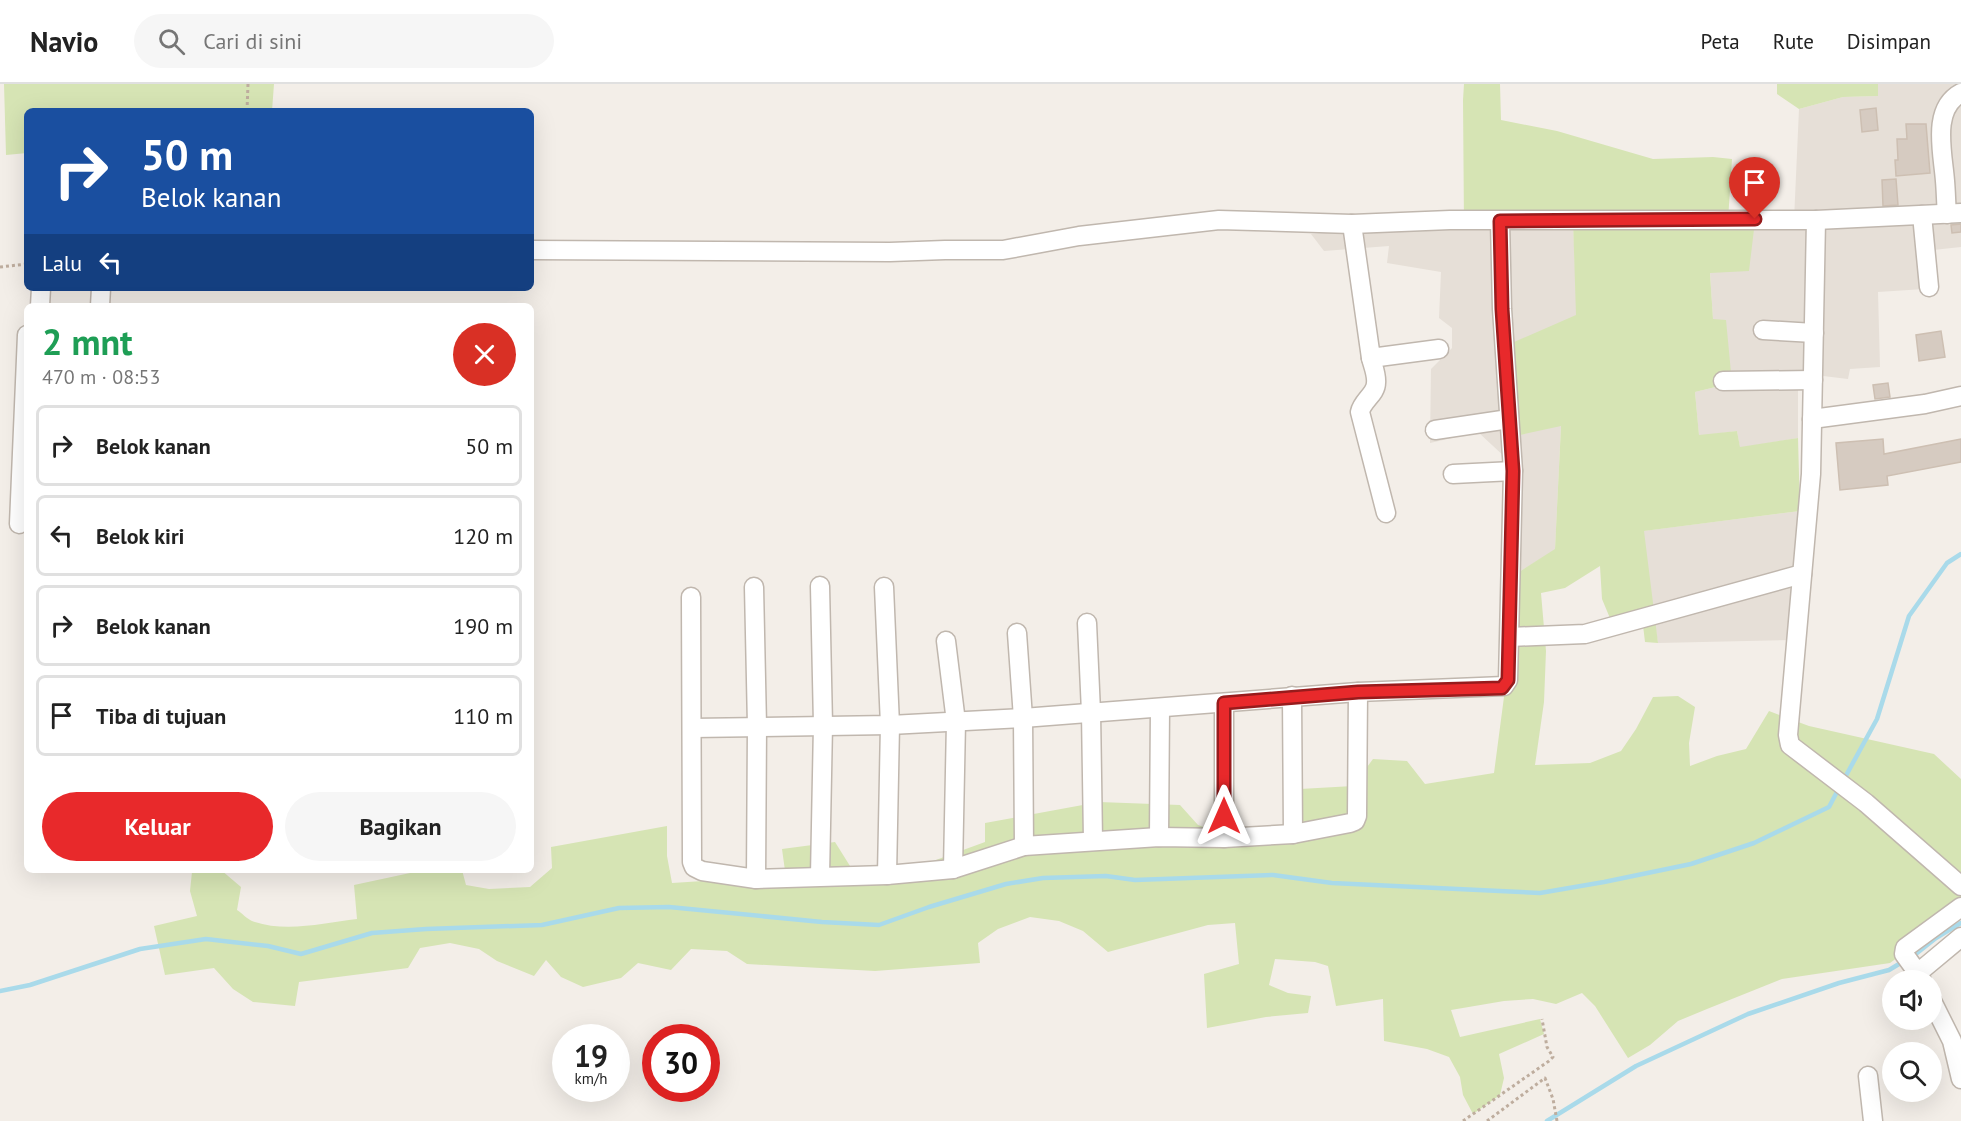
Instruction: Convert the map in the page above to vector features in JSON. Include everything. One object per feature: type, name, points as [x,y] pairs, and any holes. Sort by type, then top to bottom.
[{"type":"street","points":[[534,250],[867,252],[1003,250],[1079,236],[1219,220],[1352,224],[1450,220],[1816,220],[1954,213],[1941,142],[1942,120],[1951,100],[1961,93]]},
{"type":"street","points":[[1922,215],[1929,287]]},
{"type":"street","points":[[1816,220],[1811,474],[1788,735],[1790,745],[1866,803],[1961,886]]},
{"type":"street","points":[[692,728],[956,722],[1292,696],[1502,688],[1508,680],[1513,471],[1502,309],[1500,221]]},
{"type":"street","points":[[1352,224],[1376,382],[1375,389],[1362,405],[1360,412],[1386,513]]},
{"type":"street","points":[[1763,330],[1814,333]]},
{"type":"street","points":[[1371,358],[1439,349]]},
{"type":"street","points":[[1723,381],[1813,380]]},
{"type":"street","points":[[1812,418],[1925,404],[1961,396]]},
{"type":"street","points":[[1435,430],[1509,419]]},
{"type":"street","points":[[19,524],[24,447]]},
{"type":"street","points":[[1453,474],[1513,471]]},
{"type":"street","points":[[1510,637],[1586,634],[1802,574]]},
{"type":"street","points":[[820,586],[823,725],[820,876]]},
{"type":"street","points":[[754,587],[757,726],[756,879]]},
{"type":"street","points":[[884,587],[890,725],[887,875]]},
{"type":"street","points":[[691,597],[693,865],[702,871],[756,879],[887,875],[953,869],[1024,846],[1159,837],[1224,838],[1293,834],[1350,823],[1357,819],[1358,692]]},
{"type":"street","points":[[1086,623],[1091,712],[1093,840]]},
{"type":"street","points":[[1017,633],[1023,718],[1024,846]]},
{"type":"street","points":[[946,641],[956,722],[953,869]]},
{"type":"street","points":[[1292,696],[1293,834]]},
{"type":"street","points":[[1224,703],[1224,838]]},
{"type":"street","points":[[1159,837],[1160,708]]},
{"type":"street","points":[[1961,907],[1904,950],[1913,967],[1925,967],[1961,937]]},
{"type":"street","points":[[1942,1021],[1952,1041],[1961,1079]]},
{"type":"street","points":[[1868,1076],[1873,1121]]},
{"type":"path","points":[[247,108],[248,84]]},
{"type":"path","points":[[0,267],[24,264]]},
{"type":"path","points":[[1464,1121],[1553,1057],[1547,1047],[1542,1019]]},
{"type":"path","points":[[1487,1121],[1545,1078],[1557,1121]]},
{"type":"shaded area","points":[[1878,84],[1961,84],[1961,247],[1924,251],[1924,289],[1878,292],[1880,367],[1850,369],[1848,379],[1798,373],[1798,438],[1740,448],[1737,431],[1699,436],[1695,392],[1732,383],[1713,320],[1710,272],[1755,221],[1794,220],[1799,109],[1843,97],[1878,96]]},
{"type":"shaded area","points":[[1573,221],[1577,315],[1561,425],[1555,550],[1516,574],[1507,459],[1478,432],[1430,443],[1431,369],[1452,348],[1452,328],[1439,318],[1441,272],[1387,263],[1389,246],[1324,251],[1311,234],[1451,224]]},
{"type":"shaded area","points":[[1800,511],[1794,640],[1658,643],[1648,584],[1643,531]]},
{"type":"green space","points":[[4,84],[274,84],[272,108],[24,108],[24,153],[6,155]]},
{"type":"green space","points":[[1464,84],[1500,84],[1501,120],[1557,131],[1653,159],[1713,157],[1732,159],[1728,220],[1755,221],[1749,271],[1710,273],[1713,319],[1726,320],[1732,383],[1695,392],[1699,435],[1737,431],[1740,447],[1798,438],[1800,511],[1644,531],[1658,643],[1645,642],[1642,617],[1612,623],[1602,599],[1600,566],[1565,588],[1541,593],[1546,651],[1544,702],[1535,765],[1590,763],[1621,751],[1653,697],[1678,696],[1695,707],[1689,743],[1690,766],[1746,749],[1769,711],[1809,726],[1934,754],[1961,779],[1961,918],[1931,933],[1890,963],[1782,979],[1678,1021],[1650,1045],[1628,1058],[1595,1006],[1582,993],[1556,1004],[1533,999],[1504,1001],[1451,1010],[1460,1037],[1540,1019],[1544,1034],[1499,1054],[1504,1078],[1500,1095],[1473,1114],[1463,1095],[1460,1077],[1449,1057],[1427,1049],[1384,1041],[1383,999],[1336,1006],[1328,966],[1315,962],[1275,959],[1269,985],[1288,993],[1311,996],[1308,1013],[1266,1017],[1207,1028],[1204,974],[1239,964],[1235,923],[1208,925],[1108,952],[1083,931],[1059,921],[1030,917],[998,929],[978,943],[980,963],[875,971],[747,964],[727,951],[691,949],[671,970],[638,963],[621,978],[583,987],[561,977],[546,960],[534,976],[497,961],[479,949],[450,943],[420,948],[408,968],[299,982],[295,1006],[253,1002],[233,989],[214,968],[165,975],[154,926],[197,916],[190,891],[192,873],[225,873],[241,887],[237,910],[250,920],[265,925],[291,927],[357,919],[354,885],[410,873],[463,873],[466,885],[489,889],[530,887],[552,868],[551,847],[667,826],[667,856],[672,883],[786,878],[782,849],[835,842],[860,882],[914,868],[985,842],[985,823],[1099,802],[1180,805],[1198,825],[1235,838],[1283,829],[1300,789],[1353,786],[1373,759],[1407,761],[1425,784],[1494,773],[1517,598],[1516,574],[1555,549],[1561,426],[1506,438],[1505,346],[1576,315],[1573,221],[1546,221],[1507,230],[1464,226]]},
{"type":"green space","points":[[1777,84],[1878,84],[1878,96],[1843,97],[1799,109],[1777,94]]},
{"type":"building","points":[[1876,108],[1878,130],[1862,132],[1860,110]]},
{"type":"building","points":[[1906,124],[1926,124],[1930,173],[1896,176],[1897,139],[1907,139]]},
{"type":"building","points":[[1896,179],[1898,205],[1883,206],[1882,180]]},
{"type":"building","points":[[1961,224],[1961,232],[1952,233],[1951,225]]},
{"type":"building","points":[[1941,331],[1945,357],[1919,361],[1916,335]]},
{"type":"building","points":[[1888,383],[1890,397],[1875,399],[1873,385]]},
{"type":"building","points":[[1883,439],[1884,454],[1961,439],[1961,462],[1887,476],[1888,485],[1840,490],[1836,443]]},
{"type":"waterway","points":[[1843,781],[1877,719],[1909,616],[1947,563],[1961,554]]},
{"type":"waterway","points":[[0,991],[30,985],[140,949],[206,939],[268,946],[301,954],[372,933],[542,925],[619,908],[669,907],[822,922],[879,925],[1006,884],[1043,878],[1106,876],[1135,880],[1273,875],[1332,883],[1540,893],[1691,864],[1754,843],[1829,807],[1839,788]]},
{"type":"waterway","points":[[1912,957],[1936,938],[1961,923]]},
{"type":"waterway","points":[[1547,1121],[1636,1066],[1748,1014],[1839,983],[1889,970],[1904,961]]},
{"type":"route","points":[[1224,816],[1224,703],[1358,692],[1502,688],[1508,680],[1513,471],[1502,309],[1500,221],[1755,219]]}]
